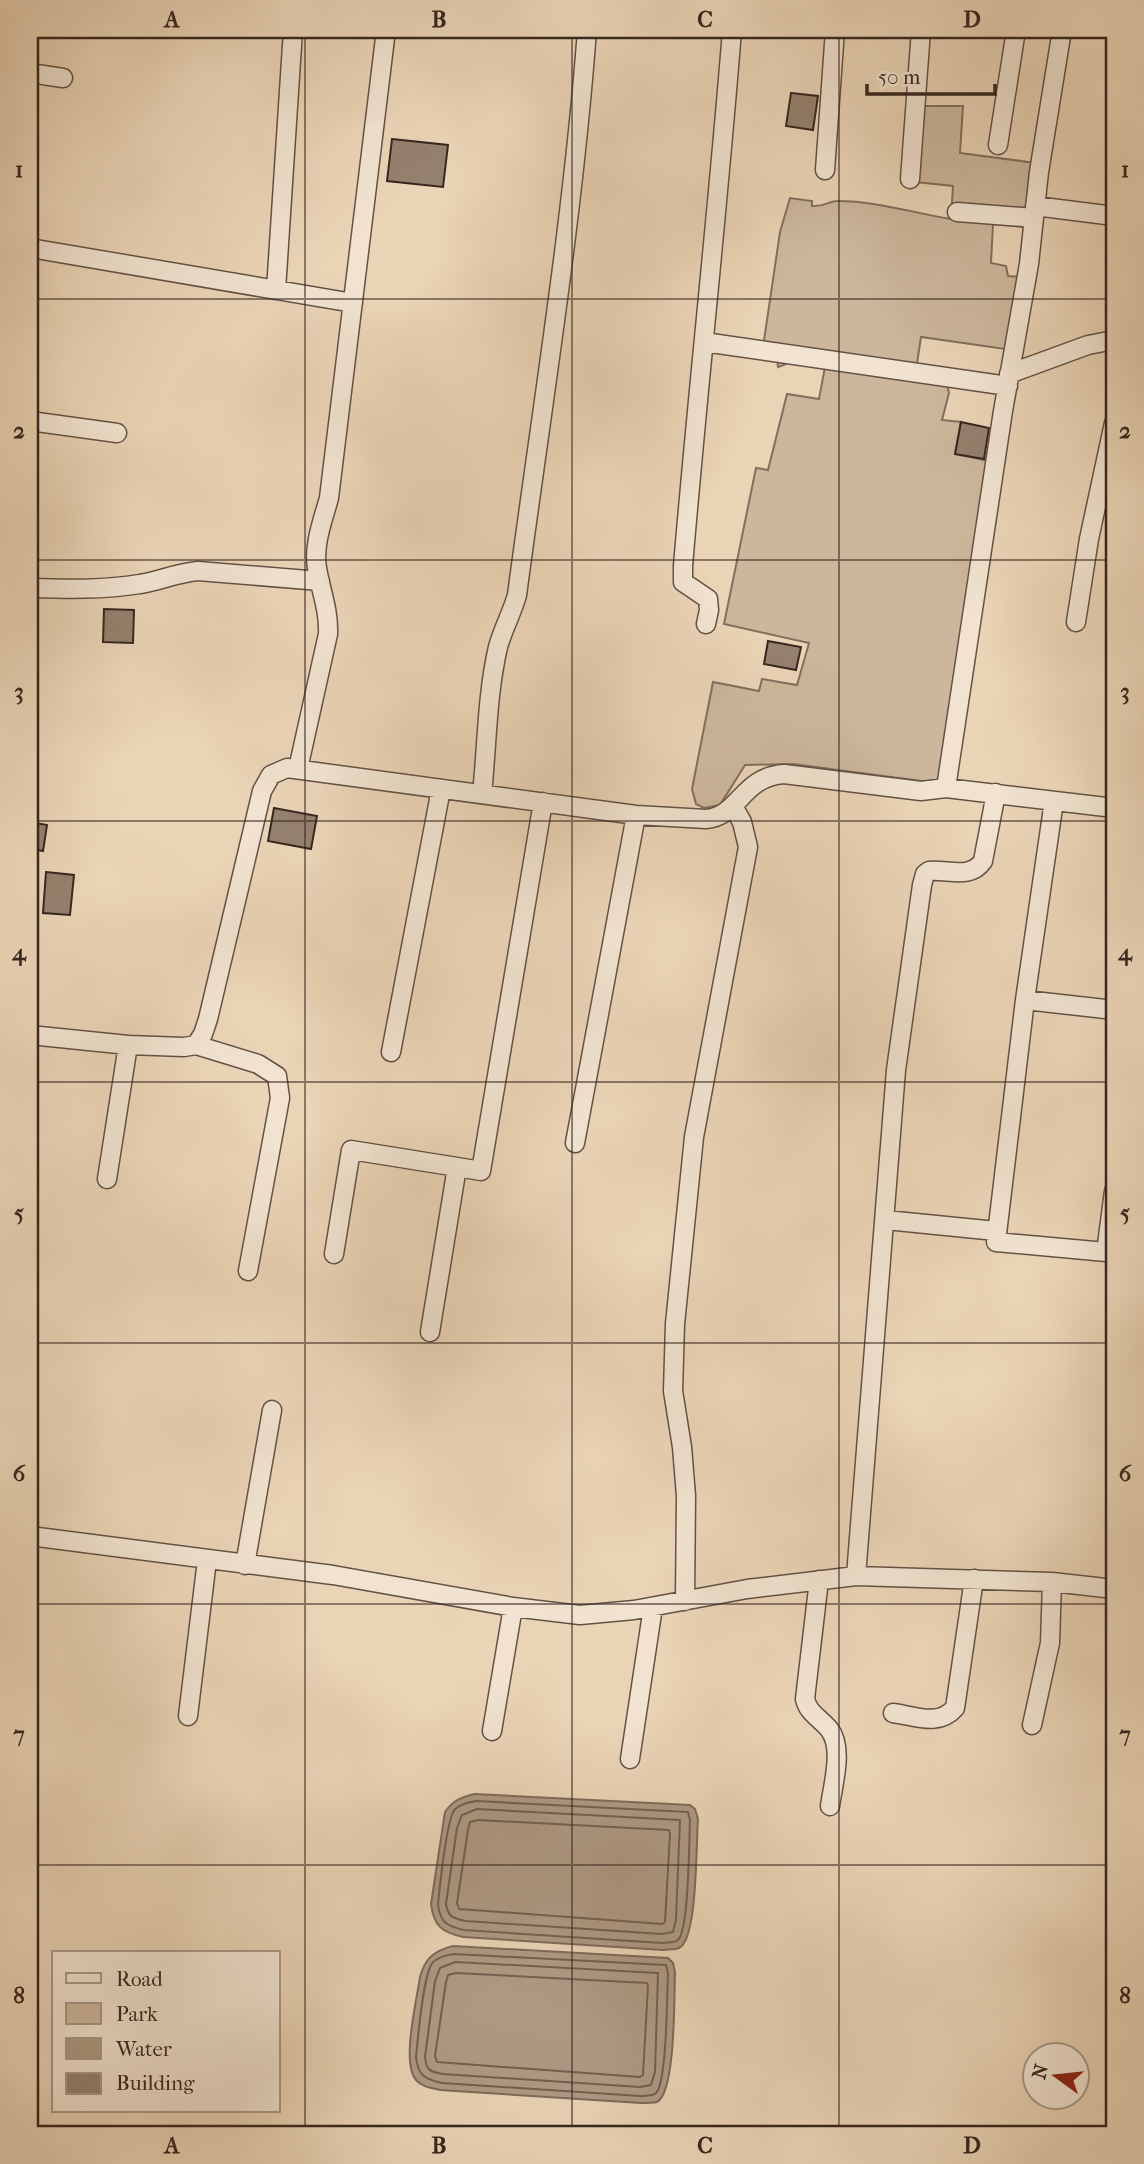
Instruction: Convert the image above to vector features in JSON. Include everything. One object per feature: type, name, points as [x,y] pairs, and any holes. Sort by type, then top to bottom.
[{"type":"street","points":[[276,290],[293,30]]},
{"type":"street","points":[[298,769],[328,634],[329,615],[316,566],[316,545],[329,498],[386,30]]},
{"type":"street","points":[[482,794],[494,673],[499,645],[517,595],[548,385],[580,115],[587,30]]},
{"type":"street","points":[[706,624],[708,599],[683,582],[683,566],[732,30]]},
{"type":"street","points":[[825,170],[835,30]]},
{"type":"street","points":[[910,179],[921,30]]},
{"type":"street","points":[[998,145],[1016,30]]},
{"type":"street","points":[[946,788],[1008,380],[1029,264],[1062,30]]},
{"type":"street","points":[[30,73],[63,78]]},
{"type":"street","points":[[957,212],[1114,216]]},
{"type":"street","points":[[30,248],[353,303]]},
{"type":"street","points":[[704,342],[1008,380],[1088,345],[1114,340]]},
{"type":"street","points":[[30,421],[117,433]]},
{"type":"street","points":[[1076,622],[1089,539],[1114,423]]},
{"type":"street","points":[[30,588],[64,589],[140,584],[178,572],[198,571],[320,581]]},
{"type":"street","points":[[196,1045],[208,1019],[262,792],[271,775],[287,768],[636,815],[706,819],[720,815],[733,806],[751,786],[773,775],[794,775],[921,792],[946,788],[1114,808]]},
{"type":"street","points":[[391,1052],[441,789]]},
{"type":"street","points":[[856,1576],[897,1070],[922,886],[925,874],[929,872],[967,873],[983,861],[996,793]]},
{"type":"street","points":[[1054,801],[1025,1000],[996,1242],[1106,1252],[1114,1191]]},
{"type":"street","points":[[334,1254],[351,1150],[481,1171],[543,802]]},
{"type":"street","points":[[685,1601],[686,1496],[673,1391],[675,1324],[694,1137],[748,847],[745,831],[733,806]]},
{"type":"street","points":[[575,1143],[636,815]]},
{"type":"street","points":[[1025,1000],[1114,1010]]},
{"type":"street","points":[[30,1035],[128,1045],[196,1045],[258,1064],[277,1076],[280,1098],[248,1271]]},
{"type":"street","points":[[107,1178],[128,1045]]},
{"type":"street","points":[[430,1332],[457,1167]]},
{"type":"street","points":[[886,1220],[996,1231]]},
{"type":"street","points":[[245,1565],[272,1410]]},
{"type":"street","points":[[30,1536],[333,1575],[513,1607],[580,1615],[653,1607],[747,1589],[856,1576],[1052,1582],[1114,1588]]},
{"type":"street","points":[[188,1716],[207,1560]]},
{"type":"street","points":[[893,1713],[938,1720],[947,1717],[955,1708],[974,1579]]},
{"type":"street","points":[[819,1580],[805,1699],[807,1708],[835,1737],[831,1806]]},
{"type":"street","points":[[1032,1725],[1050,1643],[1052,1582]]},
{"type":"street","points":[[492,1731],[513,1607]]},
{"type":"street","points":[[630,1759],[653,1607]]},
{"type":"green space","points":[[923,106],[963,106],[960,153],[1036,163],[1027,227],[993,224],[991,263],[1006,266],[1008,276],[1022,277],[1005,349],[921,337],[916,370],[945,374],[949,393],[942,420],[961,422],[955,454],[989,461],[942,779],[929,782],[793,764],[745,765],[720,805],[704,808],[696,804],[692,789],[713,682],[759,691],[762,679],[797,685],[809,643],[724,624],[756,468],[768,470],[787,394],[819,399],[825,367],[794,361],[778,367],[777,359],[765,360],[762,354],[780,232],[790,198],[812,201],[812,206],[835,201],[852,202],[951,219],[953,186],[916,182]]},
{"type":"water","points":[[475,1794],[690,1805],[695,1809],[698,1819],[693,1909],[685,1941],[679,1948],[663,1950],[463,1937],[444,1930],[434,1918],[431,1904],[445,1812],[458,1800]]},
{"type":"water","points":[[453,1946],[668,1958],[673,1963],[675,1972],[674,2020],[671,2063],[663,2095],[657,2102],[641,2103],[440,2090],[418,2082],[412,2072],[410,2046],[420,1977],[431,1956]]},
{"type":"building","points":[[791,93],[818,96],[813,130],[786,126]]},
{"type":"building","points":[[392,139],[448,145],[443,187],[387,181]]},
{"type":"building","points":[[961,422],[989,428],[984,459],[955,454]]},
{"type":"building","points":[[104,609],[134,610],[133,643],[103,642]]},
{"type":"building","points":[[768,641],[801,647],[796,670],[764,664]]},
{"type":"building","points":[[274,808],[317,816],[311,849],[268,841]]},
{"type":"building","points":[[30,822],[47,825],[43,851],[30,849]]},
{"type":"building","points":[[46,872],[74,875],[70,915],[43,913]]}]
